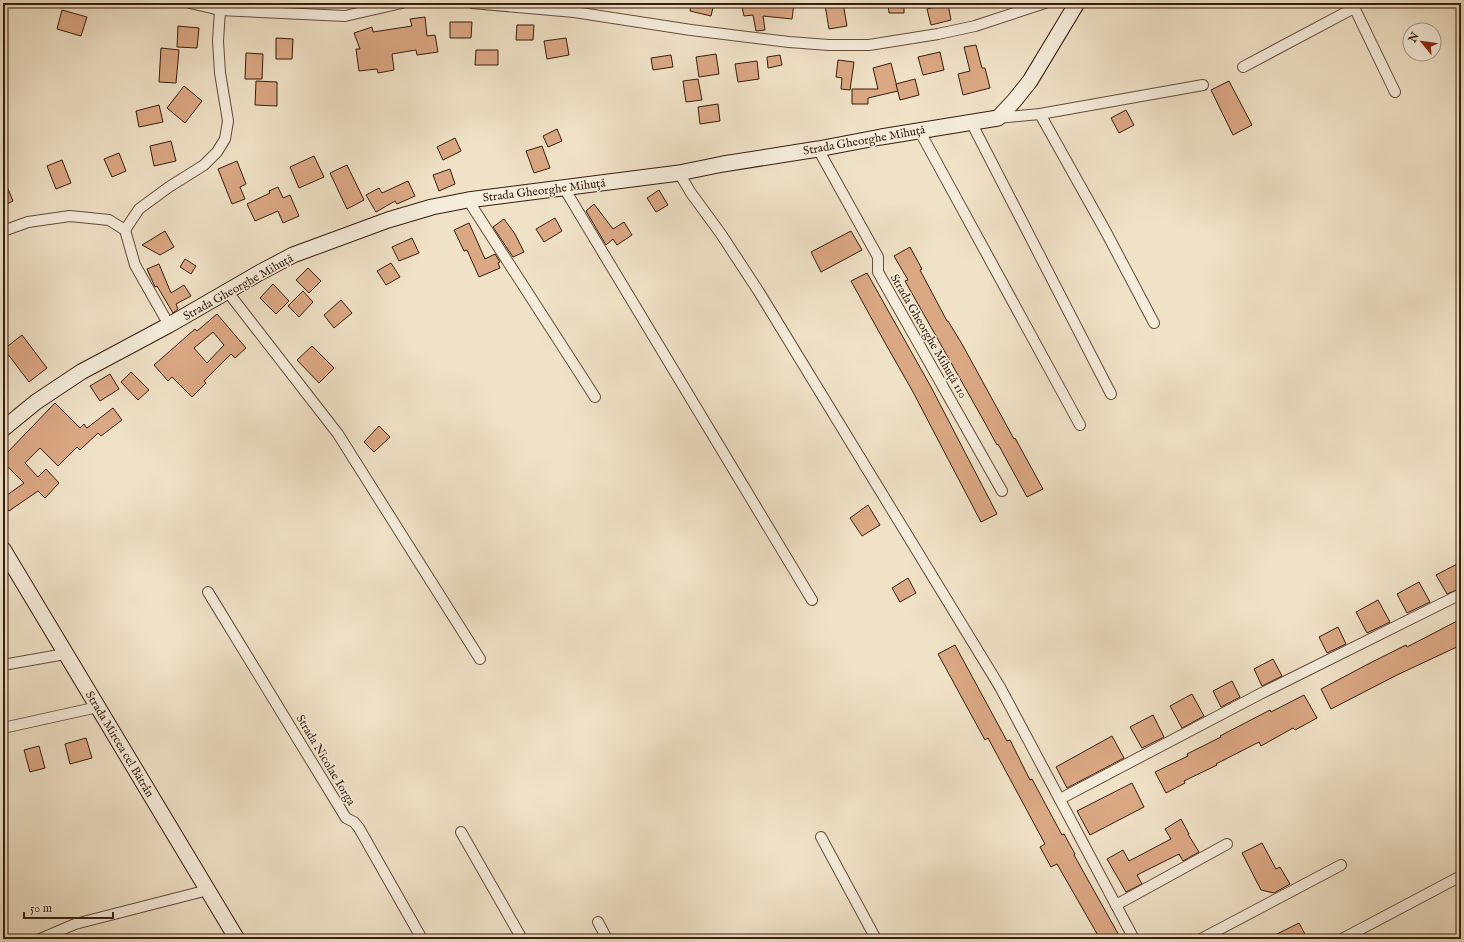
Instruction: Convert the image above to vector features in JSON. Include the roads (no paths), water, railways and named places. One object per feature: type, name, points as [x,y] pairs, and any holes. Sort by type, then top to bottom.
[{"type":"street","points":[[190,3],[220,10],[345,16],[402,3]]},
{"type":"street","points":[[472,3],[574,12],[691,30],[789,42],[829,45],[869,45],[938,34],[975,26],[1045,3]]},
{"type":"street","points":[[998,118],[1030,81],[1077,3]]},
{"type":"street","points":[[1243,67],[1353,6],[1395,92]]},
{"type":"street","points":[[125,230],[139,209],[169,187],[204,165],[217,152],[225,139],[228,121],[220,72],[218,41],[220,10]]},
{"type":"street","points":[[998,118],[1040,114],[1203,85]]},
{"type":"street","points":[[1040,114],[1106,232],[1154,323]]},
{"type":"street","name":"Strada Gheorghe Mihuță","points":[[3,429],[36,402],[81,372],[169,325],[293,255],[388,220],[432,207],[468,200],[679,173],[919,130],[998,118]]},
{"type":"street","points":[[971,122],[1111,394]]},
{"type":"street","points":[[919,130],[1080,425]]},
{"type":"street","name":"Strada Gheorghe Mihuță 110","points":[[818,149],[878,257],[878,272],[1002,491]]},
{"type":"street","points":[[679,173],[759,292],[1000,687],[1134,939]]},
{"type":"street","points":[[564,188],[812,600]]},
{"type":"street","points":[[468,200],[595,397]]},
{"type":"street","points":[[3,231],[28,222],[70,216],[109,220],[125,230],[135,265],[169,325]]},
{"type":"street","points":[[228,292],[338,434],[480,659]]},
{"type":"street","name":"Strada Mircea cel Bătrân","points":[[3,549],[237,939]]},
{"type":"street","name":"Strada Nicolae Iorga","points":[[208,592],[346,818],[354,822],[359,828],[422,939]]},
{"type":"street","points":[[1060,799],[1260,694],[1461,594]]},
{"type":"street","points":[[3,665],[65,654]]},
{"type":"street","points":[[3,728],[98,707]]},
{"type":"street","points":[[461,832],[522,939]]},
{"type":"street","points":[[821,837],[876,939]]},
{"type":"street","points":[[1116,905],[1227,844]]},
{"type":"street","points":[[1201,939],[1341,865]]},
{"type":"street","points":[[1342,939],[1461,876]]},
{"type":"street","points":[[40,939],[75,924],[208,890]]},
{"type":"street","points":[[598,922],[607,939]]}]
